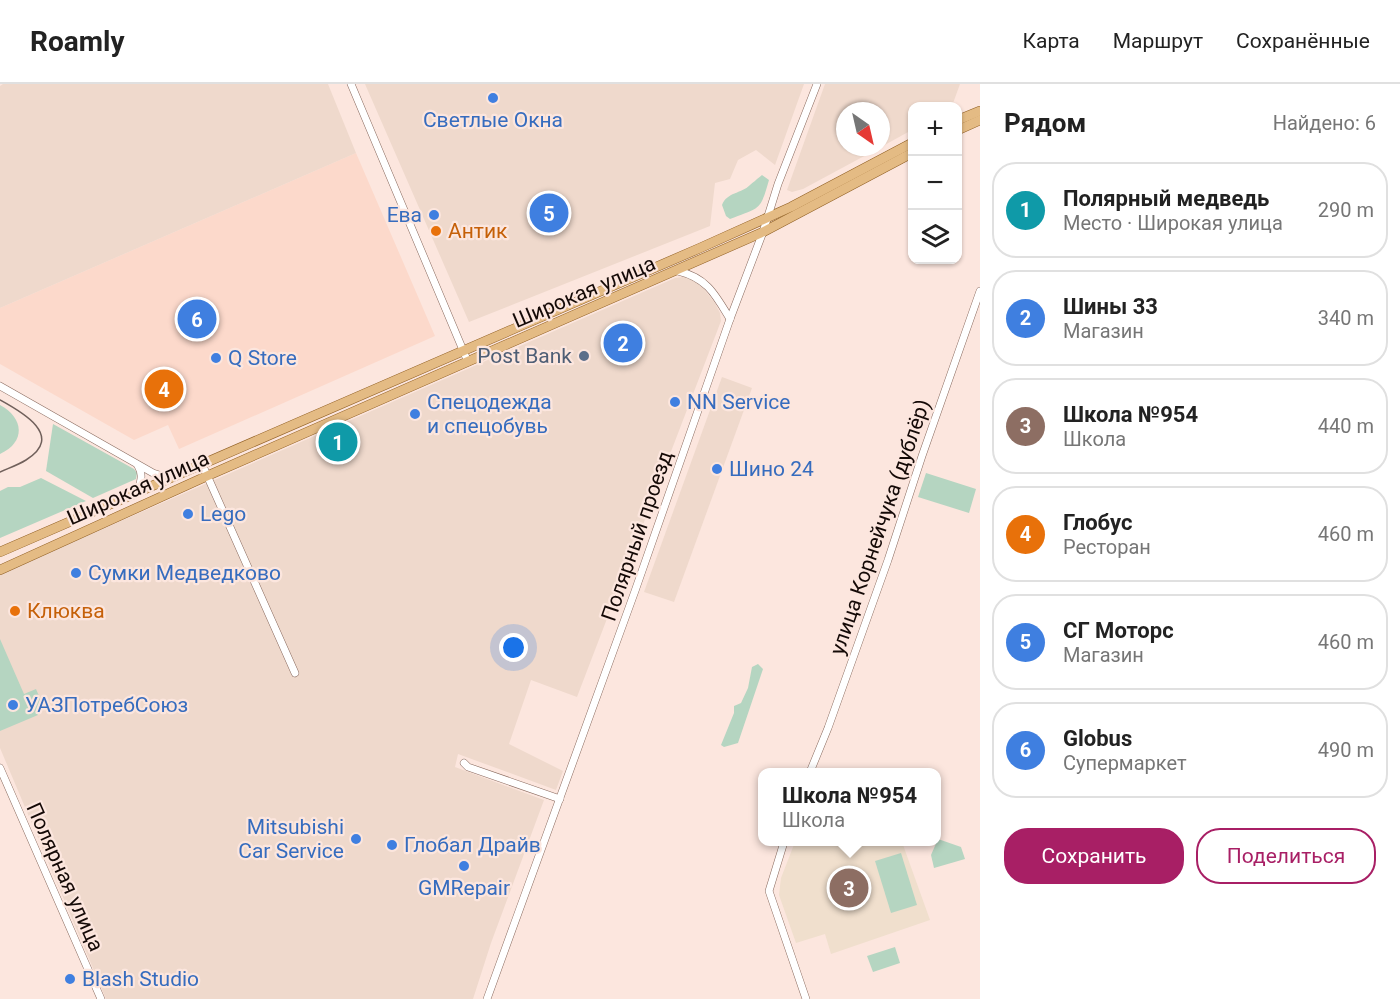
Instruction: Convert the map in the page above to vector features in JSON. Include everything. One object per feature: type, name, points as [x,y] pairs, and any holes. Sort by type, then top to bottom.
[{"type":"main road","points":[[962,118],[980,111]]},
{"type":"main road","points":[[962,128],[980,120]]},
{"type":"main road","name":"Широкая улица","points":[[0,552],[791,207],[908,145]]},
{"type":"main road","name":"Широкая улица","points":[[0,570],[207,476],[678,271],[763,232],[908,155]]},
{"type":"main road","points":[[674,259],[680,262],[678,271]]},
{"type":"main road","points":[[501,333],[497,340],[508,344]]},
{"type":"street","points":[[351,84],[468,362]]},
{"type":"street","name":"Полярный проезд","points":[[487,999],[635,591],[730,319],[817,84]]},
{"type":"street","points":[[678,271],[701,279],[730,319]]},
{"type":"street","name":"улица Корнейчука (дублёр)","points":[[812,768],[888,560],[980,291]]},
{"type":"street","points":[[0,386],[153,473],[170,478]]},
{"type":"street","points":[[123,498],[139,488],[142,472],[137,464]]},
{"type":"street","points":[[202,464],[295,673]]},
{"type":"street","points":[[464,763],[468,767],[560,799]]},
{"type":"street","name":"Полярная улица","points":[[0,768],[101,999]]},
{"type":"street","points":[[783,846],[769,891],[806,999]]},
{"type":"shaded area","points":[[3,84],[328,84],[356,153],[0,308],[0,86]]},
{"type":"shaded area","points":[[365,84],[804,84],[775,165],[756,150],[738,160],[730,179],[715,183],[710,226],[469,322]]},
{"type":"shaded area","points":[[825,84],[960,84],[953,102],[908,102],[908,132],[890,142],[890,102],[836,102],[836,156],[864,156],[803,189],[792,192],[787,190]]},
{"type":"shaded area","points":[[356,153],[435,336],[179,449],[168,425],[134,440],[0,364],[0,308]]},
{"type":"shaded area","points":[[675,278],[691,278],[699,283],[715,303],[721,321],[577,697],[531,680],[509,744],[563,771],[556,790],[458,754],[455,767],[544,800],[491,943],[473,999],[106,999],[0,748],[0,574]]},
{"type":"shaded area","points":[[722,377],[752,388],[674,602],[644,592]]},
{"type":"shaded area","points":[[793,846],[903,846],[930,920],[831,954],[825,934],[796,943],[779,895],[781,878]]},
{"type":"green space","points":[[762,175],[769,180],[761,203],[753,210],[730,219],[726,216],[722,205],[724,201]]},
{"type":"green space","points":[[0,405],[14,416],[19,430],[14,443],[0,454]]},
{"type":"green space","points":[[53,424],[134,469],[137,473],[136,479],[93,498],[46,471]]},
{"type":"green space","points":[[926,473],[976,489],[969,513],[918,497]]},
{"type":"green space","points":[[41,478],[86,501],[0,538],[0,491],[8,487],[20,487]]},
{"type":"green space","points":[[0,639],[24,694],[36,689],[42,703],[37,712],[38,715],[0,731]]},
{"type":"green space","points":[[758,664],[763,669],[738,743],[724,747],[721,745],[734,713],[734,706],[741,703],[748,688],[752,667]]},
{"type":"green space","points":[[941,840],[961,847],[965,859],[934,868],[931,855],[935,846],[941,846]]},
{"type":"green space","points":[[901,853],[917,905],[891,913],[875,861]]},
{"type":"green space","points":[[895,947],[900,963],[873,972],[867,956]]},
{"type":"tram line","points":[[0,400],[28,418],[41,434],[41,442],[37,451],[26,460],[0,472]]},
{"type":"place","name":"Светлые Окна","points":[[493,98]]},
{"type":"place","name":"СГ Моторс","points":[[549,213]]},
{"type":"place","name":"Ева","points":[[434,215]]},
{"type":"place","name":"Антик","points":[[436,231]]},
{"type":"place","name":"Globus","points":[[197,319]]},
{"type":"place","name":"Шины 33","points":[[623,343]]},
{"type":"place","name":"Post Bank","points":[[584,356]]},
{"type":"place","name":"Q Store","points":[[216,358]]},
{"type":"place","name":"Глобус","points":[[164,389]]},
{"type":"place","name":"NN Service","points":[[675,402]]},
{"type":"place","name":"Спецодежда и спецобувь","points":[[415,414]]},
{"type":"place","name":"Полярный медведь","points":[[338,442]]},
{"type":"place","name":"Шино 24","points":[[717,469]]},
{"type":"place","name":"Lego","points":[[188,514]]},
{"type":"place","name":"Сумки Медведково","points":[[76,573]]},
{"type":"place","name":"Клюква","points":[[15,611]]},
{"type":"place","name":"УАЗПотребСоюз","points":[[13,705]]},
{"type":"place","name":"Mitsubishi Car Service","points":[[356,839]]},
{"type":"place","name":"Глобал Драйв","points":[[392,845]]},
{"type":"place","name":"GMRepair","points":[[464,866]]},
{"type":"place","name":"Школа №954","points":[[849,888]]},
{"type":"place","name":"Blash Studio","points":[[70,979]]}]
